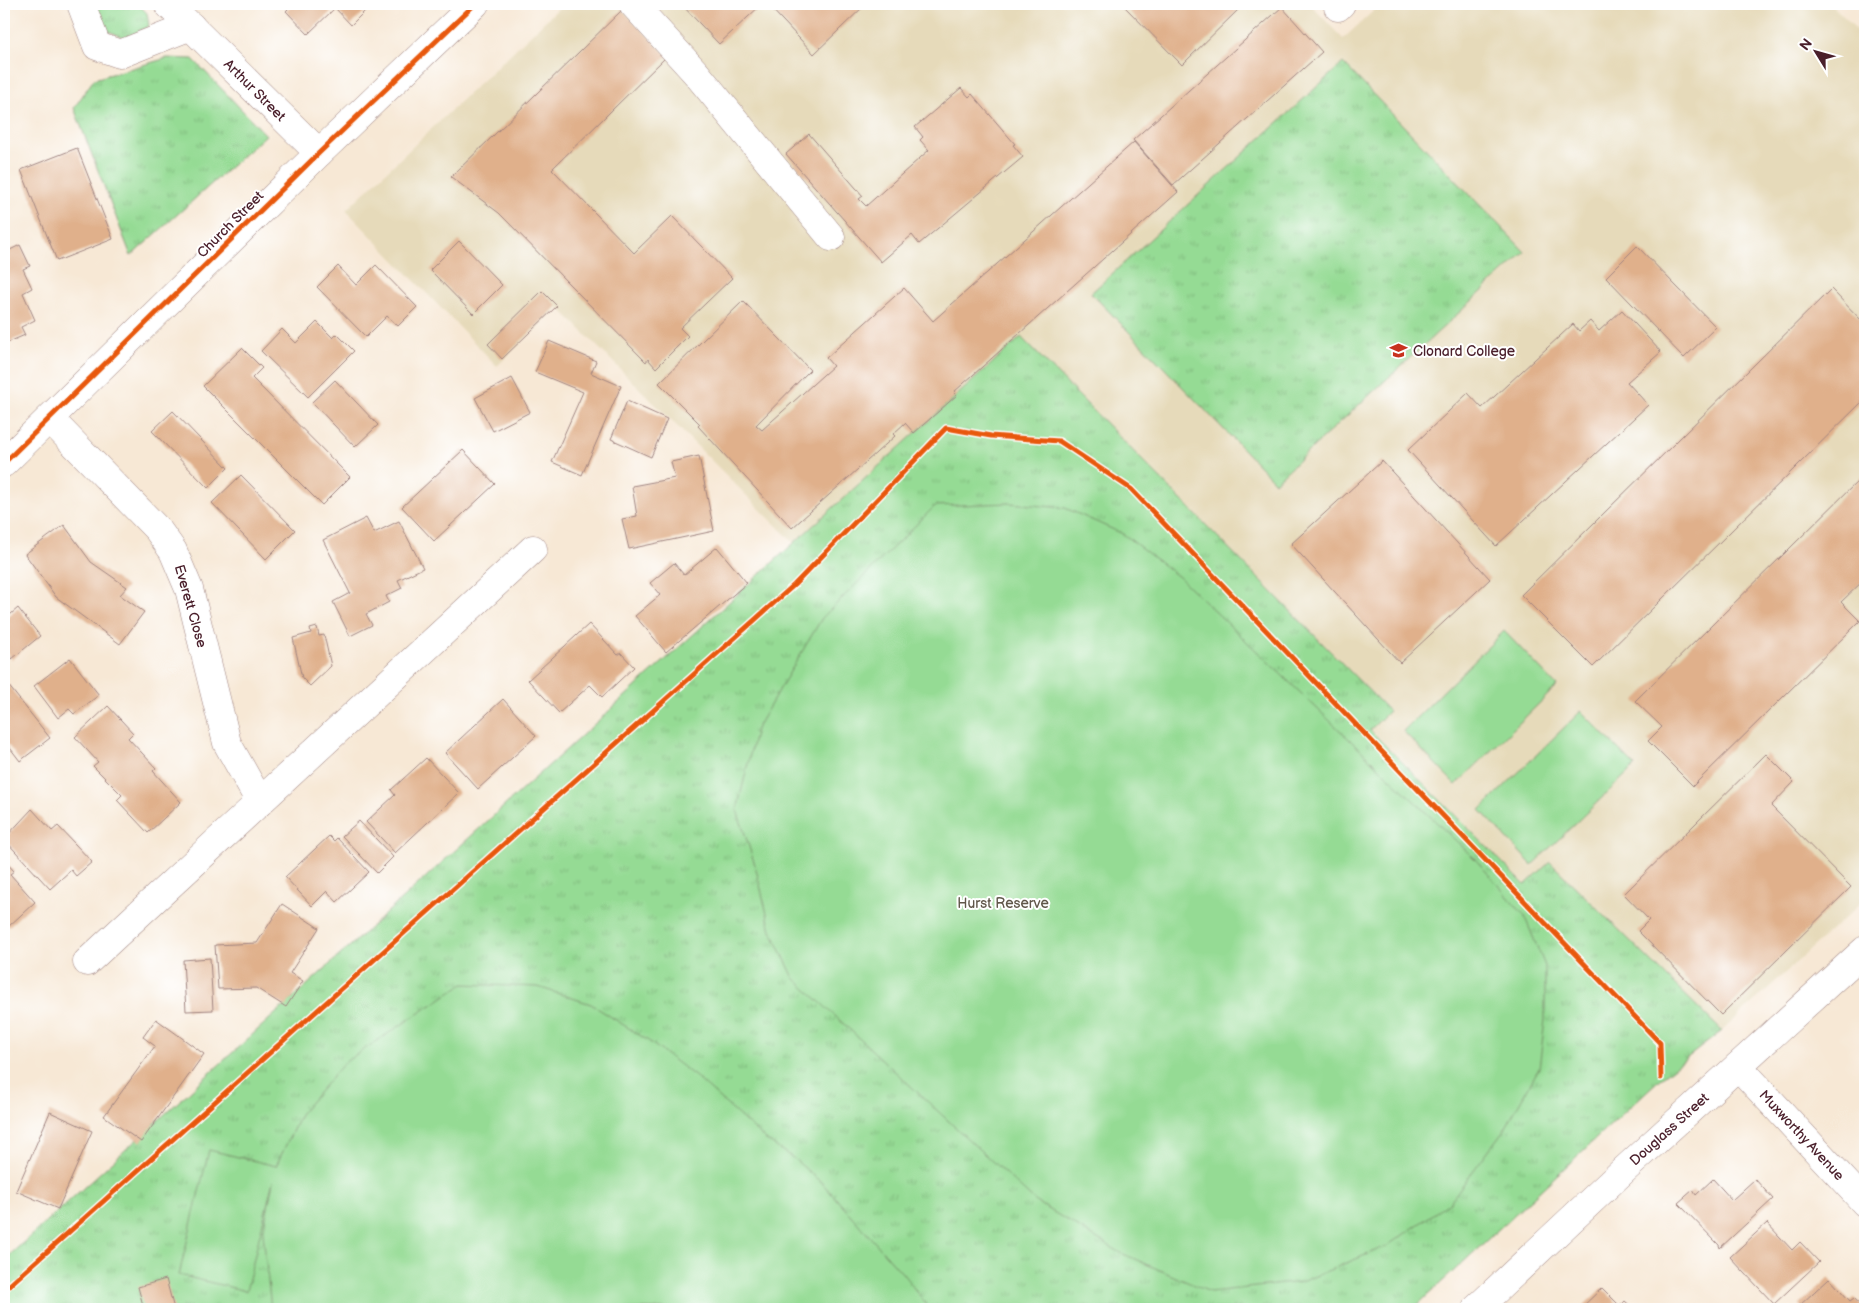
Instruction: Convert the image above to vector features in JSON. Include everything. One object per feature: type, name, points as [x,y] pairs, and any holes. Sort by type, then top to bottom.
[{"type":"street","points":[[81,4],[97,46],[120,54],[191,26]]},
{"type":"street","name":"Arthur Street","points":[[168,4],[319,152]]},
{"type":"street","name":"Church Street","points":[[4,463],[319,152],[475,4]]},
{"type":"street","points":[[633,4],[696,73],[831,237]]},
{"type":"street","name":"Everett Close","points":[[50,419],[158,530],[173,551],[189,588],[227,743],[260,802]]},
{"type":"street","points":[[87,962],[533,549]]},
{"type":"street","name":"Douglass Street","points":[[1476,1309],[1623,1171],[1865,950]]},
{"type":"street","name":"Muxworthy Avenue","points":[[1738,1066],[1865,1203]]},
{"type":"shaded area","name":"Clonard College","points":[[563,4],[1310,4],[1343,39],[1381,4],[1831,4],[1865,38],[1865,899],[1722,1031],[1550,862],[1526,886],[1370,729],[1389,710],[1021,337],[795,544],[558,307],[497,366],[346,210]]},
{"type":"green space","points":[[94,4],[138,4],[147,13],[149,26],[125,38],[106,30]]},
{"type":"green space","points":[[167,58],[193,59],[266,135],[131,256],[74,108],[94,79]]},
{"type":"green space","points":[[1343,63],[1525,252],[1275,482],[1091,293]]},
{"type":"green space","name":"Hurst Reserve","points":[[1021,337],[1389,711],[1370,730],[1525,885],[1550,862],[1722,1031],[1661,1078],[1413,1309],[4,1309],[4,1260]]},
{"type":"green space","points":[[1010,503],[1065,508],[1123,534],[1179,577],[1476,860],[1524,915],[1545,966],[1545,1020],[1539,1068],[1506,1127],[1449,1203],[1387,1246],[1301,1282],[1210,1292],[1121,1253],[1035,1201],[794,978],[771,930],[755,865],[737,810],[756,729],[822,618],[935,506]]},
{"type":"green space","points":[[1504,631],[1557,686],[1456,785],[1403,731]]},
{"type":"green space","points":[[1581,711],[1635,766],[1532,865],[1480,810]]},
{"type":"green space","points":[[463,984],[538,987],[591,1004],[647,1040],[696,1077],[767,1141],[793,1158],[823,1184],[903,1274],[930,1309],[271,1309],[263,1233],[273,1181],[246,1291],[179,1275],[209,1150],[276,1166],[301,1113],[345,1062]]},
{"type":"building","points":[[293,4],[372,4],[351,25],[335,8],[308,34],[286,11]]},
{"type":"building","points":[[681,4],[762,4],[719,44]]},
{"type":"building","points":[[767,4],[866,4],[814,54]]},
{"type":"building","points":[[1122,4],[1244,4],[1182,65]]},
{"type":"building","points":[[1282,7],[1322,52],[1173,185],[1133,140]]},
{"type":"building","points":[[622,10],[667,56],[552,169],[634,253],[672,216],[732,278],[680,328],[688,336],[656,368],[648,359],[646,362],[499,213],[451,177]]},
{"type":"building","points":[[961,88],[969,97],[972,94],[1015,144],[1013,145],[1023,157],[919,244],[912,235],[881,262],[786,154],[809,134],[863,196],[859,199],[866,206],[929,150],[920,140],[923,137],[915,127]]},
{"type":"building","points":[[1134,142],[1178,192],[954,392],[957,395],[914,433],[905,423],[893,434],[895,436],[792,528],[698,426],[700,424],[659,383],[743,301],[810,370],[756,425],[762,430],[833,366],[826,358],[904,288],[933,321]]},
{"type":"building","points":[[77,148],[113,239],[57,261],[21,170]]},
{"type":"building","points":[[459,241],[502,285],[473,314],[430,270]]},
{"type":"building","points":[[20,245],[30,266],[23,269],[32,288],[23,293],[35,320],[21,327],[25,335],[4,344],[4,253]]},
{"type":"building","points":[[1637,246],[1716,327],[1684,358],[1606,277]]},
{"type":"building","points":[[376,265],[417,307],[398,326],[387,316],[366,337],[317,287],[338,266],[356,285]]},
{"type":"building","points":[[1831,289],[1865,324],[1865,399],[1593,667],[1521,595]]},
{"type":"building","points":[[542,291],[557,306],[502,359],[488,344]]},
{"type":"building","points":[[1622,310],[1661,352],[1627,382],[1648,405],[1496,546],[1408,450],[1468,393],[1482,408],[1573,324],[1579,331],[1590,321],[1599,331]]},
{"type":"building","points":[[317,322],[333,338],[337,334],[354,351],[308,397],[261,351],[282,329],[296,343]]},
{"type":"building","points":[[549,341],[596,361],[591,373],[621,386],[582,475],[552,462],[583,392],[535,372]]},
{"type":"building","points":[[242,348],[262,368],[252,378],[350,477],[322,505],[203,386]]},
{"type":"building","points":[[512,378],[530,412],[493,431],[475,398]]},
{"type":"building","points":[[335,380],[378,425],[355,447],[312,402]]},
{"type":"building","points":[[627,401],[667,419],[651,457],[611,439]]},
{"type":"building","points":[[173,411],[228,468],[208,488],[152,431]]},
{"type":"building","points":[[463,450],[495,484],[434,541],[402,507]]},
{"type":"building","points":[[699,456],[714,531],[629,549],[622,519],[637,516],[632,486],[675,478],[671,462]]},
{"type":"building","points":[[1382,461],[1490,579],[1400,663],[1291,544]]},
{"type":"building","points":[[1865,474],[1865,579],[1841,602],[1860,621],[1693,786],[1648,741],[1662,727],[1635,701]]},
{"type":"building","points":[[241,475],[295,530],[266,559],[212,503]]},
{"type":"building","points":[[366,518],[374,533],[399,521],[423,568],[398,580],[402,588],[386,596],[389,602],[366,614],[372,625],[350,636],[333,602],[350,593],[323,540]]},
{"type":"building","points":[[64,525],[91,562],[127,587],[120,595],[144,612],[120,644],[56,597],[25,554]]},
{"type":"building","points":[[717,547],[747,583],[666,652],[635,616],[660,595],[650,583],[674,563],[684,575]]},
{"type":"building","points":[[18,608],[40,636],[12,659],[4,649],[4,620]]},
{"type":"building","points":[[589,624],[618,655],[621,653],[634,667],[602,697],[590,685],[559,713],[528,680]]},
{"type":"building","points":[[317,627],[319,636],[324,635],[331,666],[310,686],[302,678],[293,638],[311,633],[310,629]]},
{"type":"building","points":[[70,658],[99,695],[74,714],[69,709],[58,718],[34,686]]},
{"type":"building","points":[[4,680],[50,738],[20,761],[4,740]]},
{"type":"building","points":[[503,699],[536,736],[478,789],[445,753]]},
{"type":"building","points":[[108,706],[133,733],[128,738],[156,768],[153,771],[181,802],[148,833],[117,800],[122,795],[93,766],[98,762],[75,737]]},
{"type":"building","points":[[1766,754],[1794,782],[1771,806],[1851,887],[1721,1015],[1638,931],[1649,920],[1624,894]]},
{"type":"building","points":[[426,758],[459,793],[395,853],[366,822],[395,795],[391,790]]},
{"type":"building","points":[[32,809],[52,831],[58,826],[92,862],[76,876],[71,870],[50,889],[4,839]]},
{"type":"building","points":[[359,821],[393,857],[377,873],[342,836]]},
{"type":"building","points":[[329,836],[334,841],[337,838],[369,872],[337,902],[327,891],[312,906],[285,877]]},
{"type":"building","points":[[4,860],[14,871],[10,874],[35,902],[8,927],[4,922]]},
{"type":"building","points":[[282,904],[319,928],[290,973],[303,981],[286,1007],[256,988],[218,989],[215,945],[257,943]]},
{"type":"building","points":[[210,958],[213,1010],[186,1011],[183,960]]},
{"type":"building","points":[[156,1019],[204,1054],[141,1142],[104,1116],[155,1046],[143,1037]]},
{"type":"building","points":[[50,1112],[92,1131],[58,1209],[16,1191]]},
{"type":"building","points":[[1713,1179],[1732,1200],[1755,1179],[1773,1199],[1720,1248],[1678,1203],[1693,1190],[1696,1195]]},
{"type":"building","points":[[1767,1223],[1792,1250],[1800,1242],[1819,1262],[1774,1304],[1730,1257]]},
{"type":"building","points":[[1829,1278],[1850,1301],[1854,1298],[1864,1309],[1803,1309],[1799,1306]]},
{"type":"building","points":[[166,1279],[174,1309],[144,1309],[138,1287]]},
{"type":"building","points":[[1602,1288],[1620,1306],[1625,1301],[1634,1309],[1580,1309]]},
{"type":"cycle path","points":[[4,463],[319,153],[475,4]]},
{"type":"cycle path","points":[[4,1290],[794,585],[946,428],[991,436],[1059,441],[1131,489],[1660,1043],[1661,1078]]},
{"type":"place","name":"Clonard College","points":[[1399,351]]}]
